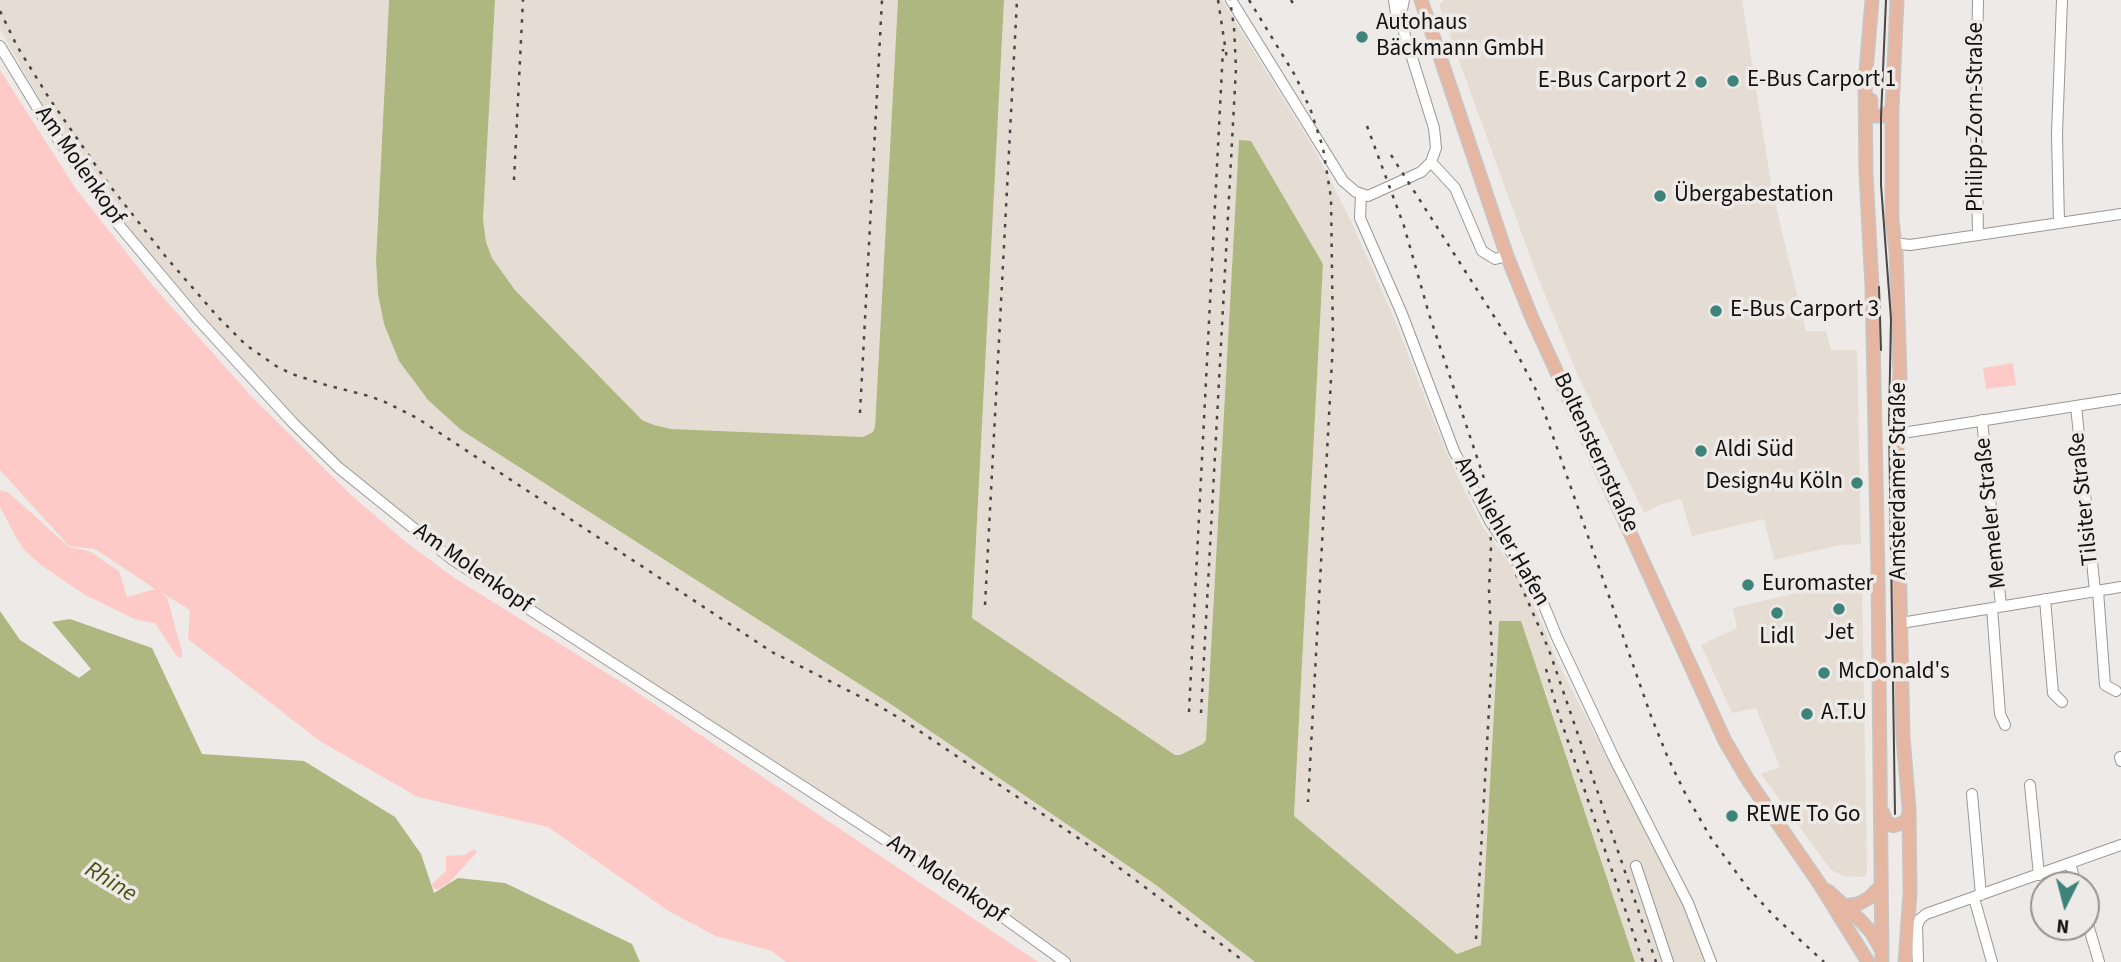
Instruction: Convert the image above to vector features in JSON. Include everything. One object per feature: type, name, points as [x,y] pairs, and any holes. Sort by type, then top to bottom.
[{"type":"main road","name":"Boltensternstraße","points":[[1421,0],[1507,256],[1532,318],[1725,741],[1868,962]]},
{"type":"main road","name":"Amsterdamer Straße","points":[[1872,0],[1866,83],[1866,174],[1872,286],[1884,958]]},
{"type":"main road","name":"Amsterdamer Straße","points":[[1897,0],[1892,109],[1892,221],[1900,377],[1896,434],[1903,738],[1909,814],[1910,893],[1905,962]]},
{"type":"main road","points":[[1866,83],[1871,92],[1873,114],[1878,117],[1885,116],[1892,109]]},
{"type":"main road","points":[[1881,807],[1886,821],[1893,826],[1905,822],[1909,814]]},
{"type":"main road","name":"Boltensternstraße","points":[[1819,883],[1871,932],[1884,958]]},
{"type":"main road","points":[[1844,906],[1858,904],[1881,887]]},
{"type":"street","points":[[1231,0],[1343,181],[1361,195],[1372,196],[1421,172],[1431,162],[1436,148],[1436,138],[1400,19],[1396,14],[1394,0]]},
{"type":"street","points":[[1400,19],[1404,0]]},
{"type":"street","name":"Philipp-Zorn-Straße","points":[[1978,0],[1978,234]]},
{"type":"street","points":[[2059,223],[2057,134],[2062,0]]},
{"type":"street","name":"Am Molenkopf","points":[[0,46],[46,122],[118,224],[173,290],[294,424],[339,468],[453,560],[969,895],[1065,962]]},
{"type":"street","points":[[1431,162],[1455,188],[1482,251],[1495,259],[1507,256]]},
{"type":"street","name":"Am Niehler Hafen","points":[[1361,195],[1360,218],[1402,314],[1454,451],[1491,523],[1543,603],[1614,758],[1688,903],[1711,962]]},
{"type":"street","points":[[1894,243],[1910,245],[2121,214]]},
{"type":"street","points":[[1896,434],[2121,399]]},
{"type":"street","name":"Tilsiter Straße","points":[[2076,406],[2105,685],[2116,691]]},
{"type":"street","name":"Memeler Straße","points":[[1982,420],[1996,607],[2000,714],[2005,725]]},
{"type":"street","points":[[1901,623],[2121,587]]},
{"type":"street","points":[[2045,599],[2053,693],[2062,702]]},
{"type":"street","points":[[2029,785],[2039,871]]},
{"type":"street","points":[[1972,794],[1977,897],[1992,962]]},
{"type":"street","points":[[2049,871],[2121,845]]},
{"type":"street","points":[[2070,863],[2072,871]]},
{"type":"street","points":[[1636,866],[1668,962]]},
{"type":"street","points":[[1918,962],[1917,926],[1926,914],[2030,878]]},
{"type":"street","points":[[2093,941],[2099,962]]},
{"type":"shaded area","points":[[0,0],[389,0],[376,260],[378,294],[384,324],[414,382],[428,400],[461,430],[889,703],[1156,885],[1255,962],[1072,962],[904,846],[456,556],[345,468],[260,381],[126,226],[63,140],[15,56],[0,29]]},
{"type":"shaded area","points":[[495,0],[898,0],[873,432],[863,437],[671,429],[654,425],[642,420],[515,290],[492,258],[486,242],[483,220]]},
{"type":"shaded area","points":[[1004,0],[1222,0],[1316,152],[1351,221],[1394,318],[1447,454],[1482,526],[1526,585],[1558,663],[1683,904],[1705,962],[1635,962],[1543,685],[1510,621],[1499,621],[1481,945],[1457,954],[1294,816],[1323,264],[1251,141],[1239,141],[1204,744],[1175,755],[972,618]]},
{"type":"shaded area","points":[[1444,0],[1742,0],[1772,190],[1806,331],[1826,331],[1831,350],[1857,350],[1861,544],[1841,545],[1774,560],[1764,519],[1692,536],[1681,499],[1644,513],[1578,376],[1535,270],[1439,5]]},
{"type":"shaded area","points":[[0,70],[76,189],[153,286],[251,396],[351,495],[407,543],[453,577],[629,687],[1038,962],[786,962],[772,951],[716,936],[670,912],[548,827],[418,797],[320,741],[188,639],[190,610],[158,590],[167,597],[182,659],[176,655],[155,623],[137,620],[85,595],[41,565],[18,541],[0,507],[0,490],[9,493],[69,547],[89,551],[119,571],[127,597],[155,589],[95,549],[69,546],[0,470]]},
{"type":"shaded area","points":[[2013,363],[2016,385],[1986,389],[1983,368]]},
{"type":"shaded area","points":[[1842,582],[1862,582],[1865,877],[1844,876],[1831,870],[1761,774],[1780,767],[1756,708],[1732,713],[1701,645],[1737,628],[1733,608]]},
{"type":"shaded area","points":[[474,849],[477,852],[449,883],[434,889],[432,884],[446,871],[446,856],[464,855]]},
{"type":"water","points":[[389,0],[495,0],[483,219],[486,242],[492,258],[515,290],[642,420],[671,429],[863,437],[873,432],[875,427],[898,0],[1004,0],[972,618],[1175,755],[1203,744],[1206,740],[1239,140],[1251,141],[1323,264],[1294,816],[1457,954],[1481,945],[1499,621],[1521,621],[1635,962],[1255,962],[1156,885],[889,703],[461,430],[428,400],[399,361],[384,324],[378,294],[376,260]]},
{"type":"water","name":"Rhine","points":[[0,611],[20,640],[79,678],[91,669],[52,622],[70,619],[152,648],[202,754],[304,761],[395,817],[421,854],[434,893],[458,878],[505,883],[632,944],[640,962],[0,962]]},
{"type":"tram line","points":[[1886,0],[1881,185],[1891,319],[1889,422],[1895,814]]},
{"type":"tram line","points":[[1879,287],[1881,350]]},
{"type":"railway","points":[[514,180],[523,0]]},
{"type":"railway","points":[[860,413],[882,0]]},
{"type":"railway","points":[[985,605],[1017,0]]},
{"type":"railway","points":[[1218,0],[1227,59]]},
{"type":"railway","points":[[1201,713],[1236,68],[1230,0]]},
{"type":"railway","points":[[1249,0],[1296,77],[1311,111],[1323,148],[1331,198],[1333,342],[1308,802]]},
{"type":"railway","points":[[1291,0],[1294,5]]},
{"type":"railway","points":[[0,11],[17,46],[49,98],[110,186],[166,257],[246,345],[292,374],[369,396],[417,418],[772,652],[909,724],[1090,846],[1245,962]]},
{"type":"railway","points":[[1189,712],[1223,49]]},
{"type":"railway","points":[[1367,126],[1404,226],[1429,314],[1516,574],[1549,650],[1656,962]]},
{"type":"railway","points":[[1391,155],[1513,346],[1535,388],[1651,716],[1686,795],[1711,838],[1747,887],[1824,962]]},
{"type":"railway","points":[[1476,939],[1492,656],[1490,516]]},
{"type":"railway","points":[[1546,669],[1557,709],[1643,962]]},
{"type":"place","name":"Autohaus Bäckmann GmbH","points":[[1362,37]]},
{"type":"place","name":"E-Bus Carport 1","points":[[1733,81]]},
{"type":"place","name":"E-Bus Carport 2","points":[[1701,82]]},
{"type":"place","name":"Übergabestation","points":[[1660,196]]},
{"type":"place","name":"E-Bus Carport 3","points":[[1716,311]]},
{"type":"place","name":"Aldi Süd","points":[[1701,451]]},
{"type":"place","name":"Design4u Köln","points":[[1857,483]]},
{"type":"place","name":"Euromaster","points":[[1748,585]]},
{"type":"place","name":"Jet","points":[[1839,609]]},
{"type":"place","name":"Lidl","points":[[1777,613]]},
{"type":"place","name":"McDonald's","points":[[1824,673]]},
{"type":"place","name":"A.T.U","points":[[1807,714]]},
{"type":"place","name":"REWE To Go","points":[[1732,816]]}]
